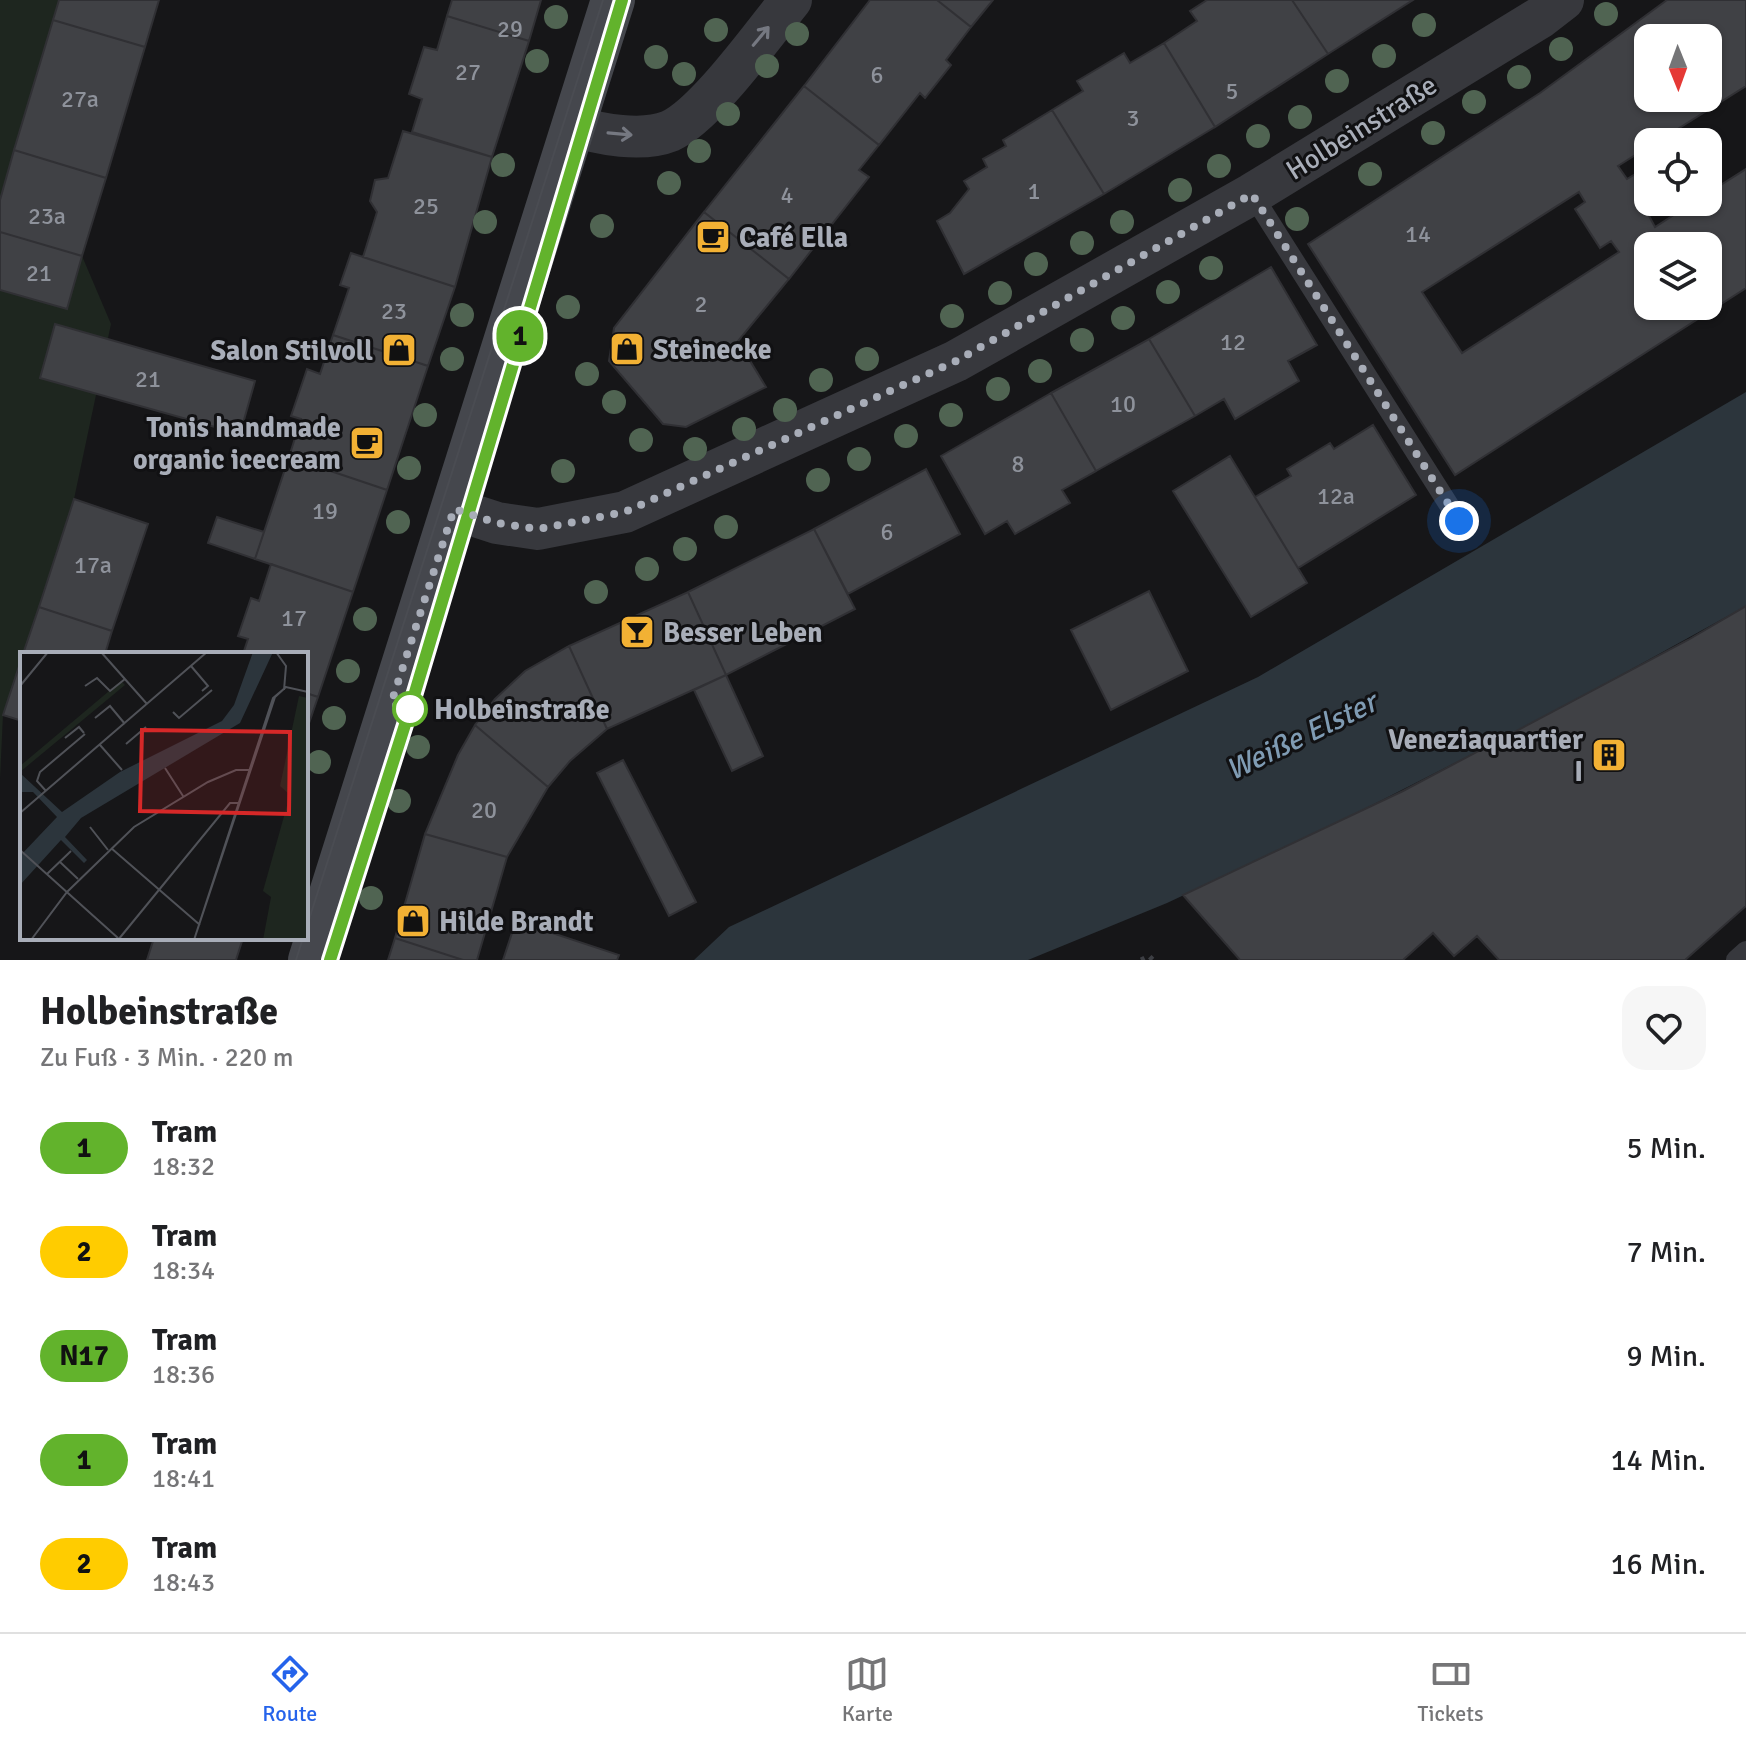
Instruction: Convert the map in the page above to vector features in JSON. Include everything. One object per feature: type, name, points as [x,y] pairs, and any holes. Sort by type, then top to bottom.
[{"type":"main road","points":[[310,960],[613,0]]},
{"type":"street","points":[[573,125],[613,134],[644,136],[669,131],[695,115],[791,0]]},
{"type":"street","name":"Holbeinstraße","points":[[454,509],[497,523],[538,529],[625,512],[956,361],[1252,194],[1541,17],[1563,0]]},
{"type":"lane","points":[[1252,194],[1459,521]]},
{"type":"lane","points":[[1736,960],[1746,951]]},
{"type":"path","points":[[1141,960],[1149,956],[1153,960]]},
{"type":"shaded area","points":[[0,0],[60,0],[0,201]]},
{"type":"shaded area","points":[[0,232],[82,256],[111,324],[74,499],[24,652],[20,652],[20,663],[3,715],[0,779]]},
{"type":"water","name":"Weiße Elster","points":[[1746,392],[1746,606],[1541,719],[1335,824],[1167,903],[1028,960],[694,960],[729,927],[1258,677]]},
{"type":"building","points":[[59,0],[159,0],[145,47],[53,20]]},
{"type":"building","points":[[452,0],[541,0],[529,41],[447,16]]},
{"type":"building","points":[[870,0],[937,0],[971,27],[946,60],[951,65],[925,98],[920,93],[879,145],[804,86]]},
{"type":"building","points":[[937,0],[993,0],[971,27]]},
{"type":"building","points":[[1207,0],[1292,0],[1328,54],[1215,127],[1164,43],[1197,21],[1190,11]]},
{"type":"building","points":[[1292,0],[1413,0],[1328,54]]},
{"type":"building","points":[[1667,0],[1746,0],[1746,86],[1722,101],[1722,24],[1634,24]]},
{"type":"building","points":[[447,16],[529,41],[492,157],[412,132],[422,99],[409,94],[424,47],[437,50]]},
{"type":"building","points":[[53,20],[145,47],[106,178],[14,150]]},
{"type":"building","points":[[1634,24],[1634,112],[1705,112],[1679,128],[1634,128],[1634,156],[1618,166],[1627,179],[1634,175],[1634,216],[1649,216],[1655,227],[1672,216],[1722,216],[1722,184],[1746,169],[1746,288],[1722,303],[1722,232],[1634,232],[1634,320],[1696,320],[1455,475],[1308,244],[1540,93]],"holes":[[[1579,192],[1585,202],[1575,209],[1600,248],[1611,241],[1619,252],[1462,353],[1422,292]]]},
{"type":"building","points":[[1164,43],[1215,127],[1104,194],[1052,110],[1083,91],[1077,81],[1124,53],[1130,63]]},
{"type":"building","points":[[804,86],[879,145],[859,170],[869,177],[789,279],[704,212]]},
{"type":"building","points":[[1052,110],[1104,194],[964,274],[937,221],[950,213],[969,189],[964,181],[987,167],[983,159],[1006,146],[1003,140]]},
{"type":"building","points":[[403,131],[492,157],[455,287],[363,257],[377,212],[370,201],[375,180],[388,178]]},
{"type":"building","points":[[14,150],[106,178],[82,256],[0,232],[0,200]]},
{"type":"building","points":[[704,212],[789,279],[738,341],[766,387],[686,427],[663,424],[609,361],[614,328]]},
{"type":"building","points":[[0,232],[82,256],[67,309],[0,290]]},
{"type":"building","points":[[351,253],[455,287],[428,366],[333,335],[349,288],[340,285]]},
{"type":"building","points":[[1271,267],[1317,345],[1288,361],[1299,381],[1235,419],[1224,399],[1195,416],[1149,339]]},
{"type":"building","points":[[55,324],[255,381],[240,434],[40,378]]},
{"type":"building","points":[[333,335],[428,366],[387,490],[289,457],[301,419],[291,416],[307,369],[320,374]]},
{"type":"building","points":[[1149,339],[1195,416],[1096,471],[1051,393]]},
{"type":"building","points":[[1051,393],[1096,471],[1062,490],[1070,503],[1015,534],[1007,521],[985,534],[941,456]]},
{"type":"building","points":[[1373,425],[1416,495],[1298,568],[1255,497],[1291,476],[1287,469],[1330,443],[1334,449]]},
{"type":"building","points":[[1230,456],[1307,583],[1251,617],[1173,491]]},
{"type":"building","points":[[289,457],[387,490],[353,592],[255,559]]},
{"type":"building","points":[[926,469],[960,534],[848,594],[814,529]]},
{"type":"building","points":[[74,499],[148,524],[112,631],[39,607]]},
{"type":"building","points":[[217,517],[264,532],[255,559],[208,543]]},
{"type":"building","points":[[814,529],[855,609],[726,675],[688,592]]},
{"type":"building","points":[[271,564],[353,592],[318,697],[308,694],[308,652],[244,652],[248,639],[238,636],[251,598],[259,601]]},
{"type":"building","points":[[1149,591],[1188,671],[1111,710],[1071,630]]},
{"type":"building","points":[[688,592],[726,675],[607,729],[569,646]]},
{"type":"building","name":"Veneziaquartier I","points":[[1746,606],[1746,906],[1685,960],[1499,960],[1477,936],[1454,956],[1433,933],[1403,960],[1240,960],[1183,895],[1403,791]]},
{"type":"building","points":[[39,607],[112,631],[106,652],[24,652]]},
{"type":"building","points":[[569,646],[607,729],[570,761],[548,787],[475,725],[495,699],[525,671]]},
{"type":"building","points":[[20,663],[20,720],[3,715]]},
{"type":"building","points":[[726,675],[763,756],[732,771],[694,690]]},
{"type":"building","points":[[308,694],[318,697],[308,726]]},
{"type":"building","points":[[475,725],[548,787],[507,857],[425,834],[458,755]]},
{"type":"building","points":[[623,760],[696,902],[669,916],[597,773]]},
{"type":"building","points":[[425,834],[507,857],[477,960],[463,960],[395,938]]},
{"type":"building","points":[[516,921],[619,955],[617,960],[503,960]]},
{"type":"building","points":[[395,938],[463,960],[388,960]]},
{"type":"building","points":[[153,940],[242,940],[236,960],[147,960]]},
{"type":"tram line","points":[[308,923],[603,0]]},
{"type":"tram line","points":[[331,960],[410,709],[622,0]]},
{"type":"tram line","name":"1","points":[[330,960],[410,709],[622,0]]},
{"type":"tram line","points":[[296,960],[302,940]]},
{"type":"place","name":"Café Ella","points":[[713,237]]},
{"type":"place","name":"Steinecke","points":[[627,349]]},
{"type":"place","name":"Salon Stilvoll","points":[[399,350]]},
{"type":"place","name":"Tonis handmade organic icecream","points":[[367,443]]},
{"type":"place","name":"Besser Leben","points":[[637,632]]},
{"type":"place","name":"Holbeinstraße","points":[[410,709]]},
{"type":"place","name":"Veneziaquartier I","points":[[1609,755]]},
{"type":"place","name":"Hilde Brandt","points":[[413,921]]},
{"type":"route","points":[[410,709],[391,704],[454,509],[497,523],[538,529],[625,512],[956,361],[1252,194],[1459,521]]}]
